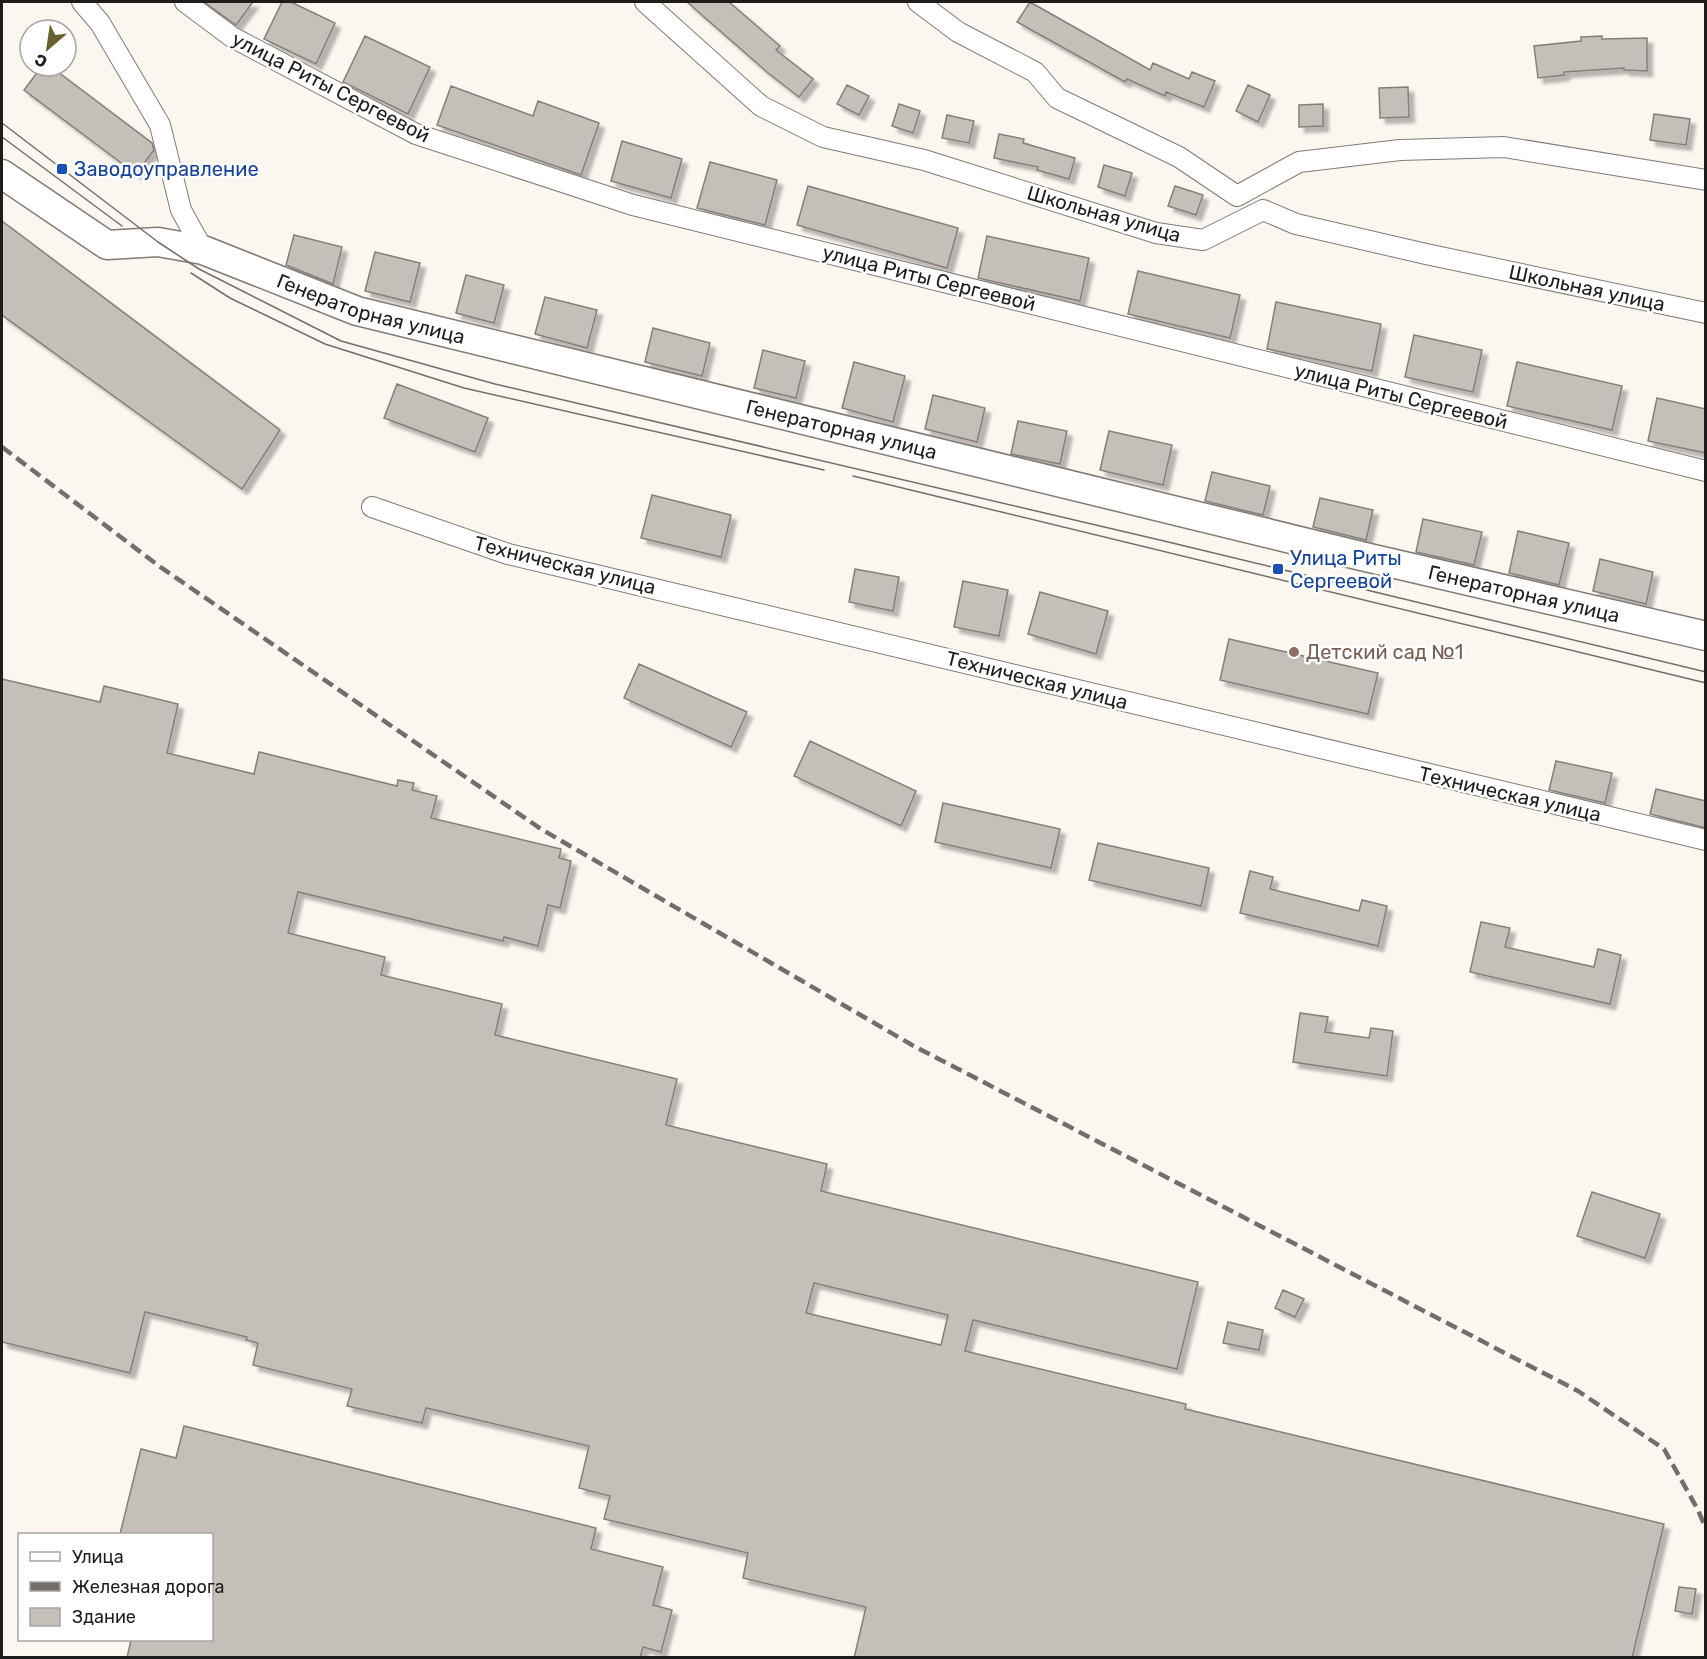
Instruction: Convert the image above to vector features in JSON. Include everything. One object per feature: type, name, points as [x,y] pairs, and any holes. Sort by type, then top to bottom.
[{"type":"main road","name":"Генераторная улица","points":[[2,174],[106,245],[158,242],[202,250],[357,311],[1361,556],[1706,636]]},
{"type":"street","points":[[82,2],[100,23],[160,125],[181,210],[202,250]]},
{"type":"street","name":"улица Риты Сергеевой","points":[[185,2],[232,37],[416,134],[633,205],[1706,471]]},
{"type":"street","name":"Школьная улица","points":[[645,2],[761,106],[823,137],[924,160],[1156,233],[1203,240],[1263,210],[1296,224],[1706,313]]},
{"type":"street","points":[[918,2],[958,32],[1035,72],[1057,98],[1179,157],[1237,196],[1263,210]]},
{"type":"street","points":[[1237,196],[1299,162],[1400,150],[1504,147],[1706,180]]},
{"type":"street","name":"Техническая улица","points":[[372,507],[508,554],[780,617],[1706,840]]},
{"type":"building","points":[[204,2],[253,2],[236,25]]},
{"type":"building","points":[[282,2],[291,2],[335,23],[316,64],[264,39]]},
{"type":"building","points":[[687,2],[729,2],[780,46],[776,50],[813,79],[799,97]]},
{"type":"building","points":[[1030,2],[1150,70],[1153,63],[1189,79],[1192,72],[1215,81],[1204,107],[1166,92],[1165,96],[1127,79],[1125,82],[1017,22]]},
{"type":"building","points":[[365,36],[430,67],[408,114],[343,82]]},
{"type":"building","points":[[1602,36],[1602,39],[1647,38],[1647,71],[1624,70],[1624,68],[1564,72],[1564,75],[1538,78],[1534,46],[1581,41],[1581,37]]},
{"type":"building","points":[[33,78],[66,78],[152,143],[154,150],[136,174],[24,90]]},
{"type":"building","points":[[847,85],[869,96],[859,115],[837,104]]},
{"type":"building","points":[[1248,85],[1270,95],[1258,122],[1236,111]]},
{"type":"building","points":[[451,86],[533,116],[538,101],[599,123],[581,175],[437,125]]},
{"type":"building","points":[[1408,87],[1409,117],[1380,118],[1379,88]]},
{"type":"building","points":[[899,104],[920,111],[913,133],[892,126]]},
{"type":"building","points":[[1323,104],[1323,126],[1299,127],[1299,105]]},
{"type":"building","points":[[1654,114],[1690,119],[1686,145],[1650,140]]},
{"type":"building","points":[[947,115],[974,121],[969,143],[942,138]]},
{"type":"building","points":[[999,134],[1024,139],[1023,143],[1075,158],[1069,179],[1037,170],[1038,167],[994,158]]},
{"type":"building","points":[[622,141],[682,159],[671,198],[611,181]]},
{"type":"building","points":[[710,162],[777,180],[765,225],[697,208]]},
{"type":"building","points":[[1104,165],[1132,173],[1125,196],[1098,187]]},
{"type":"building","points":[[808,186],[958,228],[947,268],[797,225]]},
{"type":"building","points":[[1175,186],[1203,195],[1196,215],[1168,206]]},
{"type":"building","points":[[2,221],[280,430],[242,489],[2,315]]},
{"type":"building","points":[[294,235],[342,247],[333,284],[286,265]]},
{"type":"building","points":[[987,236],[1089,258],[1080,301],[978,278]]},
{"type":"building","points":[[375,252],[420,263],[410,302],[365,291]]},
{"type":"building","points":[[1138,271],[1240,295],[1230,338],[1128,314]]},
{"type":"building","points":[[466,275],[504,285],[494,323],[456,313]]},
{"type":"building","points":[[545,297],[597,310],[587,348],[535,334]]},
{"type":"building","points":[[1276,302],[1381,324],[1372,371],[1267,349]]},
{"type":"building","points":[[653,328],[710,343],[702,376],[645,362]]},
{"type":"building","points":[[1414,335],[1482,350],[1473,392],[1405,377]]},
{"type":"building","points":[[763,350],[805,361],[796,398],[754,388]]},
{"type":"building","points":[[854,362],[905,376],[893,422],[842,408]]},
{"type":"building","points":[[1517,362],[1622,386],[1612,430],[1507,406]]},
{"type":"building","points":[[397,384],[488,418],[475,452],[384,418]]},
{"type":"building","points":[[933,395],[985,408],[977,442],[925,429]]},
{"type":"building","points":[[1657,398],[1706,409],[1706,453],[1648,441]]},
{"type":"building","points":[[1018,421],[1067,431],[1060,464],[1011,454]]},
{"type":"building","points":[[1109,431],[1172,445],[1163,485],[1100,470]]},
{"type":"building","points":[[1212,472],[1270,486],[1263,515],[1205,501]]},
{"type":"building","points":[[652,495],[731,515],[721,557],[641,538]]},
{"type":"building","points":[[1320,498],[1373,510],[1366,540],[1313,527]]},
{"type":"building","points":[[1423,519],[1482,532],[1474,565],[1416,552]]},
{"type":"building","points":[[1518,531],[1569,543],[1559,585],[1509,573]]},
{"type":"building","points":[[1600,559],[1653,572],[1646,604],[1593,591]]},
{"type":"building","points":[[855,569],[899,577],[893,611],[849,602]]},
{"type":"building","points":[[963,581],[1008,590],[999,636],[954,627]]},
{"type":"building","points":[[1040,592],[1108,611],[1096,654],[1028,634]]},
{"type":"building","name":"Детский сад №1","points":[[1229,639],[1378,673],[1368,714],[1220,680]]},
{"type":"building","points":[[639,664],[747,712],[731,747],[624,698]]},
{"type":"building","points":[[2,679],[100,702],[104,686],[178,704],[167,753],[254,774],[259,752],[397,786],[398,780],[414,783],[412,790],[437,796],[431,818],[561,849],[559,858],[571,861],[560,908],[548,905],[538,946],[504,937],[503,941],[298,892],[288,933],[385,957],[381,975],[502,1004],[495,1035],[677,1079],[666,1125],[827,1164],[821,1191],[1198,1282],[1177,1369],[973,1320],[965,1351],[1186,1404],[1185,1409],[1664,1524],[1632,1658],[854,1658],[866,1607],[743,1578],[748,1553],[604,1519],[610,1496],[579,1488],[589,1446],[426,1408],[422,1423],[347,1406],[352,1389],[253,1365],[258,1343],[246,1340],[247,1337],[145,1312],[130,1373],[2,1342]],"holes":[[[814,1283],[948,1315],[941,1345],[806,1313]]]},
{"type":"building","points":[[810,741],[916,791],[901,826],[794,776]]},
{"type":"building","points":[[1556,761],[1612,773],[1605,803],[1549,790]]},
{"type":"building","points":[[1656,789],[1706,801],[1706,828],[1650,814]]},
{"type":"building","points":[[943,803],[1060,829],[1051,868],[935,842]]},
{"type":"building","points":[[1098,843],[1209,868],[1201,906],[1089,880]]},
{"type":"building","points":[[1250,871],[1273,877],[1270,889],[1359,911],[1362,900],[1387,906],[1378,946],[1240,913]]},
{"type":"building","points":[[1481,922],[1510,928],[1505,947],[1594,967],[1598,949],[1621,955],[1610,1004],[1470,972]]},
{"type":"building","points":[[1300,1013],[1328,1017],[1325,1032],[1369,1038],[1371,1028],[1393,1031],[1387,1076],[1293,1062]]},
{"type":"building","points":[[1592,1192],[1660,1214],[1645,1258],[1577,1236]]},
{"type":"building","points":[[1283,1290],[1304,1299],[1295,1317],[1275,1308]]},
{"type":"building","points":[[1228,1322],[1263,1330],[1259,1350],[1223,1343]]},
{"type":"building","points":[[184,1426],[596,1528],[591,1549],[663,1567],[653,1605],[672,1610],[661,1652],[643,1647],[640,1658],[127,1658],[131,1641],[213,1641],[213,1533],[120,1533],[141,1449],[176,1458]]},
{"type":"building","points":[[1679,1587],[1696,1589],[1692,1614],[1675,1611]]},
{"type":"tram line","points":[[2,123],[158,242],[199,269],[341,341],[495,384],[1164,541],[1706,672]]},
{"type":"tram line","points":[[2,137],[122,226]]},
{"type":"tram line","points":[[191,273],[230,298],[325,344],[464,388],[824,470]]},
{"type":"tram line","points":[[853,476],[1706,683]]},
{"type":"railway","points":[[2,447],[159,566],[541,829],[912,1045],[1578,1391],[1664,1449],[1706,1529]]},
{"type":"place","name":"Заводоуправление","points":[[62,169]]},
{"type":"place","name":"Улица Риты Сергеевой","points":[[1278,569]]},
{"type":"place","name":"Детский сад №1","points":[[1294,652]]}]
